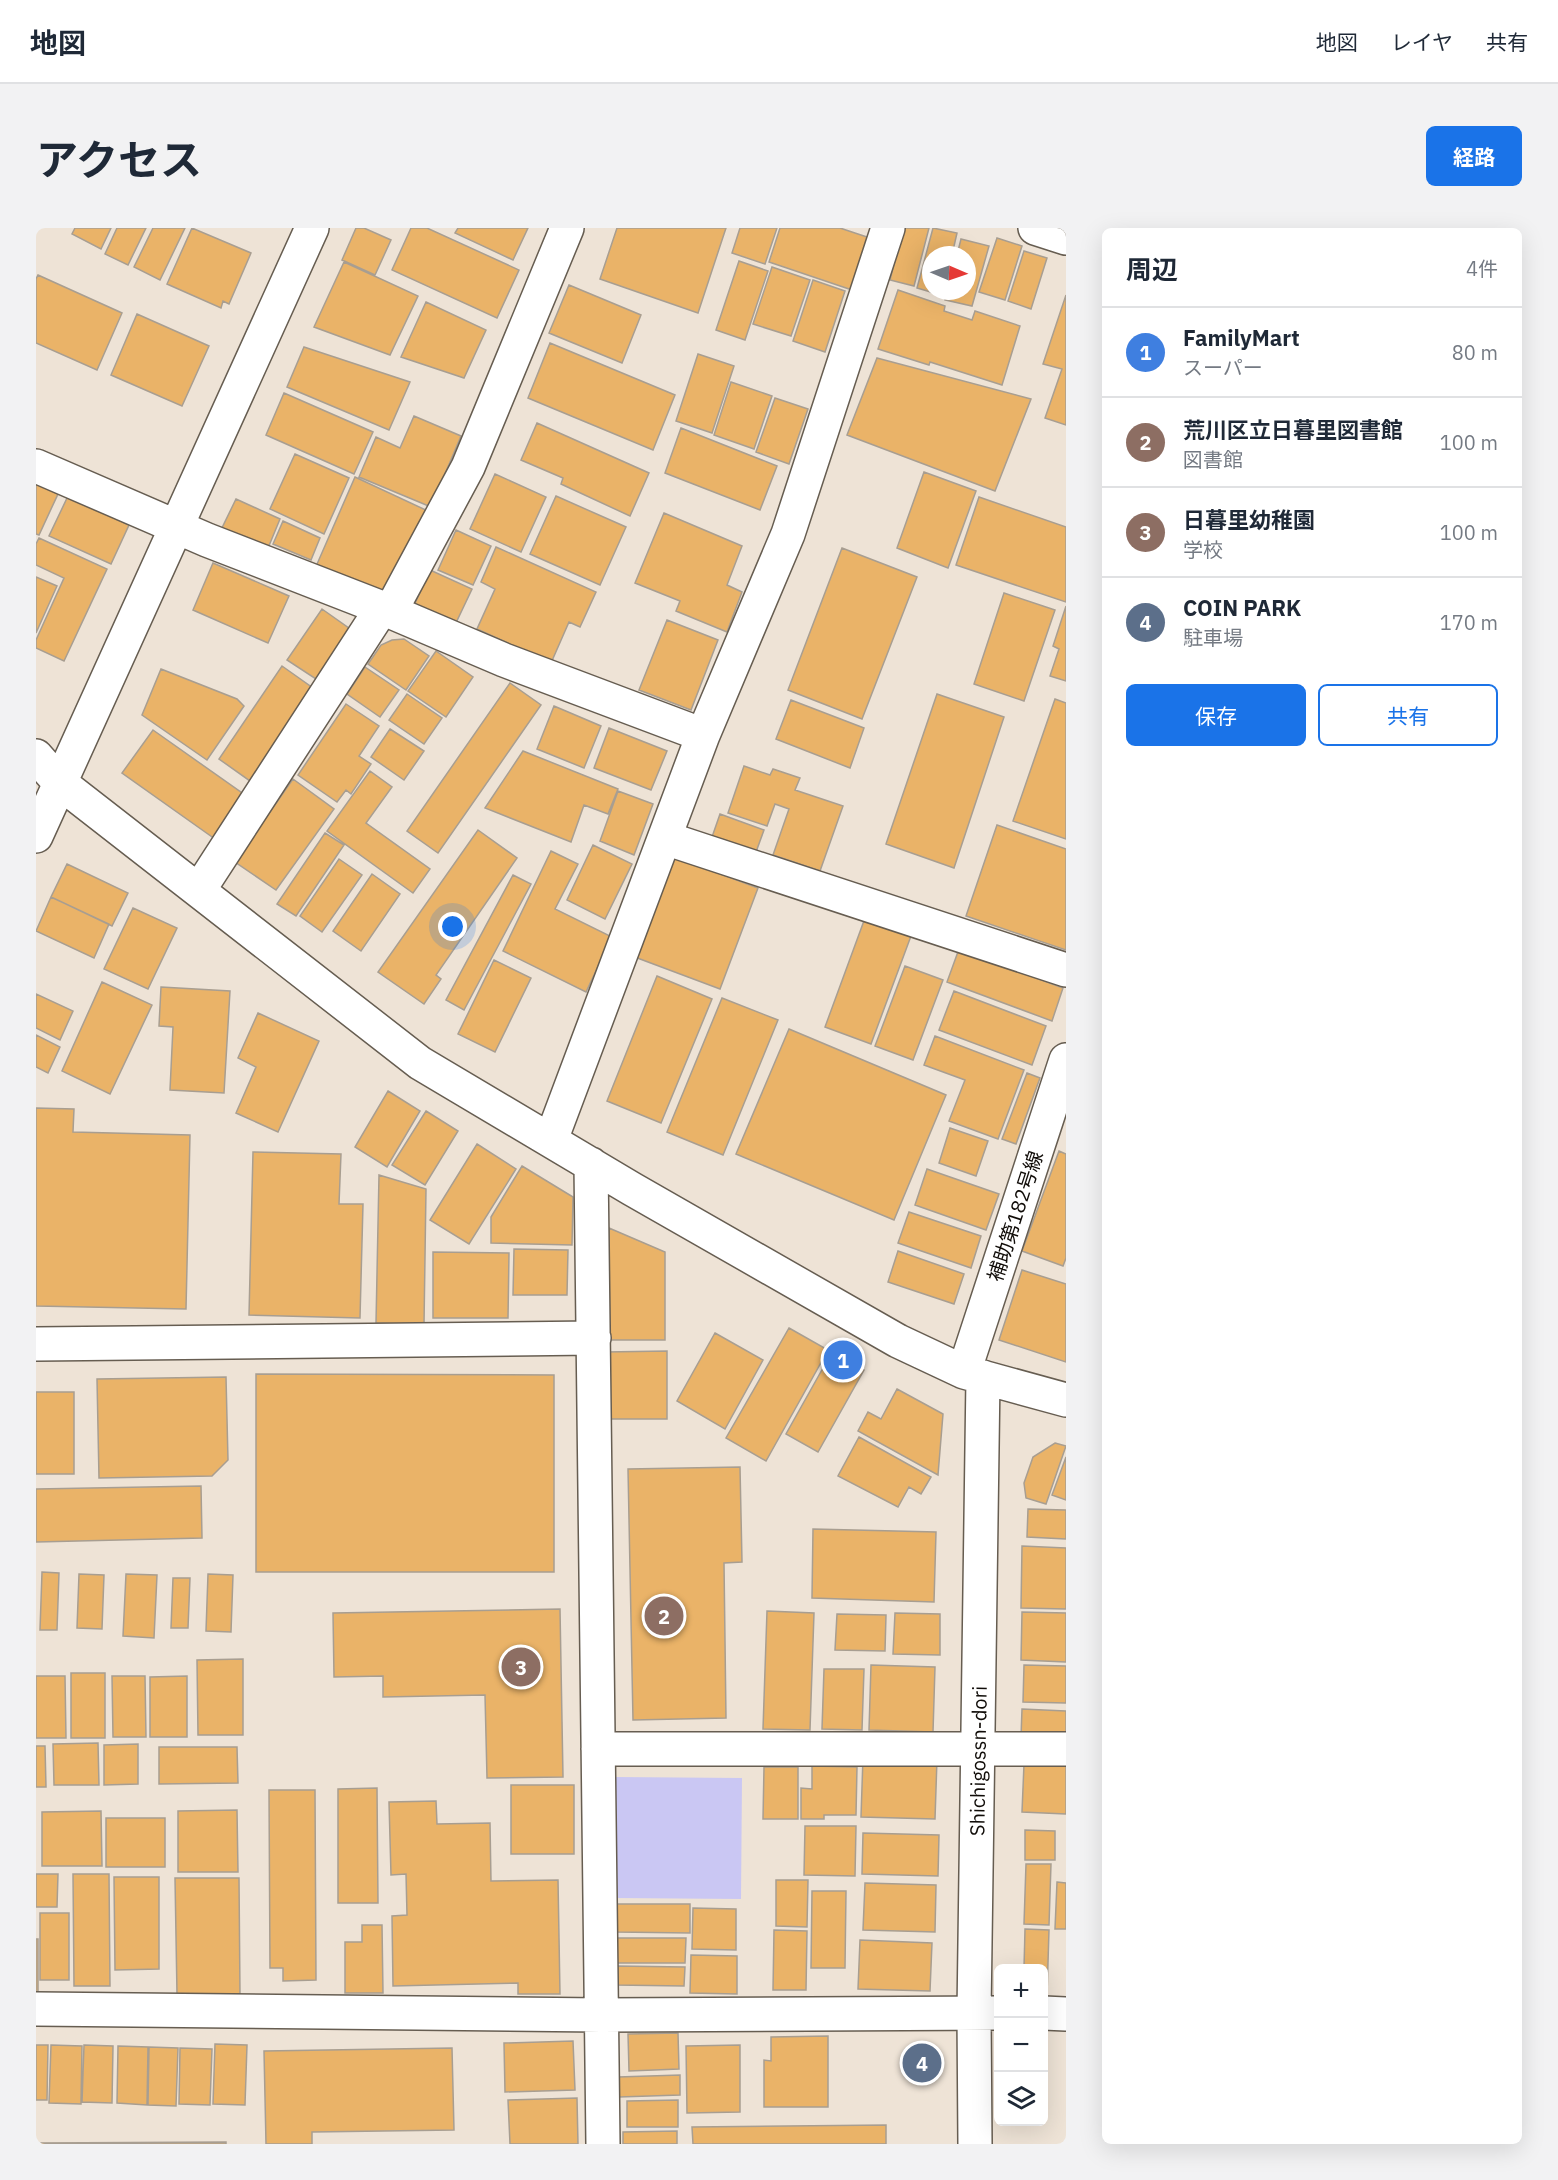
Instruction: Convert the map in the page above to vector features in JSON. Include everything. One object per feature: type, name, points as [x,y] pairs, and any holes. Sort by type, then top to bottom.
[{"type":"street","points":[[36,836],[312,228]]},
{"type":"street","points":[[199,890],[386,610],[468,467],[567,228]]},
{"type":"street","points":[[551,1140],[703,735],[788,534],[888,228]]},
{"type":"street","points":[[1035,228],[1066,238]]},
{"type":"street","points":[[36,466],[176,527],[386,610],[504,660],[703,735]]},
{"type":"street","points":[[36,756],[59,782],[420,1063],[898,1341],[973,1375],[1066,1400]]},
{"type":"street","points":[[664,838],[1066,970]]},
{"type":"street","name":"補助第182号線","points":[[973,1375],[1066,1060]]},
{"type":"street","points":[[591,1164],[603,2144]]},
{"type":"street","points":[[36,1344],[594,1338]]},
{"type":"street","name":"Shichigossn-dori","points":[[973,1375],[978,1748],[986,2013],[975,2144]]},
{"type":"street","points":[[598,1749],[1066,1749]]},
{"type":"street","points":[[36,2009],[601,2015],[986,2013]]},
{"type":"street","points":[[1048,2013],[1066,2014]]},
{"type":"shaded area","points":[[614,1777],[742,1778],[741,1899],[613,1898]]},
{"type":"building","points":[[75,228],[111,228],[101,249],[72,234]]},
{"type":"building","points":[[117,228],[146,228],[128,265],[105,254]]},
{"type":"building","points":[[153,228],[185,228],[160,280],[134,267]]},
{"type":"building","points":[[192,228],[251,253],[229,304],[223,301],[221,308],[167,284]]},
{"type":"building","points":[[356,228],[364,228],[391,240],[375,275],[342,260]]},
{"type":"building","points":[[411,228],[427,228],[519,270],[497,318],[392,270]]},
{"type":"building","points":[[458,228],[528,228],[513,260],[455,233]]},
{"type":"building","points":[[617,228],[726,228],[698,313],[600,279]]},
{"type":"building","points":[[740,228],[777,228],[765,264],[732,253]]},
{"type":"building","points":[[780,228],[840,228],[870,238],[852,290],[769,262]]},
{"type":"building","points":[[903,228],[929,228],[924,246],[922,246],[914,286],[890,280]]},
{"type":"building","points":[[933,228],[957,233],[954,246],[928,246]]},
{"type":"building","points":[[997,238],[1022,246],[1005,300],[979,292]]},
{"type":"building","points":[[961,239],[989,246],[976,292],[976,246],[959,246]]},
{"type":"building","points":[[1024,251],[1047,258],[1031,309],[1008,301]]},
{"type":"building","points":[[739,261],[768,271],[745,340],[716,330]]},
{"type":"building","points":[[344,262],[418,296],[390,355],[314,327]]},
{"type":"building","points":[[772,267],[810,280],[791,336],[753,324]]},
{"type":"building","points":[[922,269],[922,289],[917,288]]},
{"type":"building","points":[[38,275],[122,313],[97,370],[36,343],[36,279]]},
{"type":"building","points":[[813,280],[845,291],[825,352],[793,341]]},
{"type":"building","points":[[569,285],[641,315],[622,363],[549,333]]},
{"type":"building","points":[[898,290],[945,306],[944,311],[972,320],[975,311],[1020,326],[1002,385],[930,362],[929,365],[878,349]]},
{"type":"building","points":[[1066,295],[1066,425],[1045,418],[1062,369],[1043,364]]},
{"type":"building","points":[[945,300],[974,300],[972,306]]},
{"type":"building","points":[[426,302],[486,330],[464,378],[401,357]]},
{"type":"building","points":[[137,314],[209,346],[182,406],[111,375]]},
{"type":"building","points":[[550,343],[675,395],[653,450],[528,398]]},
{"type":"building","points":[[304,347],[410,382],[389,430],[287,387]]},
{"type":"building","points":[[698,354],[734,366],[712,433],[676,421]]},
{"type":"building","points":[[877,358],[1031,399],[995,491],[847,435]]},
{"type":"building","points":[[731,382],[772,396],[754,449],[714,435]]},
{"type":"building","points":[[284,393],[373,432],[354,474],[266,435]]},
{"type":"building","points":[[775,398],[808,409],[789,464],[756,452]]},
{"type":"building","points":[[414,416],[461,436],[431,507],[359,477],[376,437],[400,448]]},
{"type":"building","points":[[537,423],[649,473],[630,516],[561,484],[563,478],[521,460]]},
{"type":"building","points":[[681,428],[777,466],[760,510],[665,473]]},
{"type":"building","points":[[295,454],[349,478],[324,534],[270,509]]},
{"type":"building","points":[[924,472],[976,491],[948,568],[897,548]]},
{"type":"building","points":[[495,474],[546,497],[521,552],[470,529]]},
{"type":"building","points":[[355,477],[430,512],[383,602],[314,571]]},
{"type":"building","points":[[36,483],[58,494],[39,535],[36,534]]},
{"type":"building","points":[[68,496],[129,525],[111,564],[49,536]]},
{"type":"building","points":[[556,496],[626,527],[600,585],[530,554]]},
{"type":"building","points":[[979,497],[1066,527],[1066,602],[956,565]]},
{"type":"building","points":[[236,499],[280,519],[266,553],[220,532]]},
{"type":"building","points":[[664,513],[742,546],[727,585],[742,592],[727,632],[676,611],[680,601],[635,583]]},
{"type":"building","points":[[283,521],[320,538],[311,560],[273,544]]},
{"type":"building","points":[[456,530],[491,546],[473,585],[438,570]]},
{"type":"building","points":[[39,538],[107,569],[64,661],[36,648],[36,640],[64,578],[36,565],[36,544]]},
{"type":"building","points":[[496,547],[596,592],[580,627],[569,622],[551,663],[477,629],[495,589],[481,582]]},
{"type":"building","points":[[842,548],[917,577],[862,719],[788,690]]},
{"type":"building","points":[[213,563],[289,596],[268,643],[193,610]]},
{"type":"building","points":[[430,570],[472,589],[454,627],[413,608]]},
{"type":"building","points":[[36,577],[57,586],[36,633]]},
{"type":"building","points":[[1004,593],[1055,610],[1024,701],[974,684]]},
{"type":"building","points":[[1066,606],[1066,681],[1050,676],[1059,649],[1053,646]]},
{"type":"building","points":[[322,609],[353,631],[319,681],[287,660]]},
{"type":"building","points":[[667,620],[718,640],[691,710],[639,690]]},
{"type":"building","points":[[404,639],[429,656],[406,690],[368,664],[381,645],[392,640]]},
{"type":"building","points":[[436,651],[473,677],[446,717],[408,691]]},
{"type":"building","points":[[282,666],[320,693],[257,786],[219,759]]},
{"type":"building","points":[[365,667],[399,690],[380,717],[347,694]]},
{"type":"building","points":[[161,669],[237,699],[244,706],[207,760],[142,715]]},
{"type":"building","points":[[510,683],[541,705],[438,853],[407,831]]},
{"type":"building","points":[[407,694],[442,718],[424,744],[389,720]]},
{"type":"building","points":[[937,694],[1004,717],[954,868],[886,844]]},
{"type":"building","points":[[1055,699],[1066,703],[1066,839],[1013,821]]},
{"type":"building","points":[[791,700],[864,728],[850,768],[776,739]]},
{"type":"building","points":[[346,704],[379,726],[359,756],[371,764],[351,794],[346,790],[337,802],[298,775]]},
{"type":"building","points":[[554,706],[601,726],[584,768],[537,749]]},
{"type":"building","points":[[609,728],[667,751],[651,790],[594,768]]},
{"type":"building","points":[[390,729],[424,751],[404,780],[371,757]]},
{"type":"building","points":[[153,730],[245,795],[215,839],[122,773]]},
{"type":"building","points":[[523,751],[618,789],[608,814],[584,805],[571,842],[485,808]]},
{"type":"building","points":[[744,766],[770,775],[773,769],[800,778],[795,790],[843,806],[820,871],[773,855],[789,809],[775,804],[767,826],[728,813]]},
{"type":"building","points":[[370,771],[392,787],[366,823],[430,869],[413,893],[327,831]]},
{"type":"building","points":[[293,779],[334,809],[276,890],[235,862]]},
{"type":"building","points":[[618,791],[653,804],[634,855],[600,841]]},
{"type":"building","points":[[720,814],[764,830],[756,852],[712,837]]},
{"type":"building","points":[[997,825],[1066,849],[1066,950],[966,916]]},
{"type":"building","points":[[478,830],[517,858],[436,975],[441,979],[424,1004],[378,972]]},
{"type":"building","points":[[325,833],[344,845],[296,916],[277,904]]},
{"type":"building","points":[[593,845],[632,864],[605,919],[567,900]]},
{"type":"building","points":[[551,851],[578,864],[555,909],[612,937],[586,992],[503,951]]},
{"type":"building","points":[[670,855],[758,888],[720,989],[632,956]]},
{"type":"building","points":[[339,859],[362,875],[322,932],[300,916]]},
{"type":"building","points":[[67,864],[128,893],[112,926],[51,897]]},
{"type":"building","points":[[372,874],[400,894],[361,951],[333,931]]},
{"type":"building","points":[[513,875],[531,884],[464,1010],[446,1000]]},
{"type":"building","points":[[51,897],[109,924],[94,958],[36,931]]},
{"type":"building","points":[[133,908],[177,928],[148,989],[104,969]]},
{"type":"building","points":[[865,918],[911,936],[871,1044],[825,1027]]},
{"type":"building","points":[[959,949],[1063,988],[1052,1021],[947,982]]},
{"type":"building","points":[[494,960],[531,978],[495,1052],[458,1034]]},
{"type":"building","points":[[905,966],[943,980],[913,1060],[875,1046]]},
{"type":"building","points":[[657,976],[712,999],[661,1123],[607,1101]]},
{"type":"building","points":[[102,982],[152,1005],[110,1094],[62,1071]]},
{"type":"building","points":[[161,987],[230,991],[224,1093],[170,1090],[173,1027],[159,1026]]},
{"type":"building","points":[[954,991],[1046,1026],[1032,1065],[939,1030]]},
{"type":"building","points":[[36,994],[73,1011],[60,1040],[36,1028]]},
{"type":"building","points":[[722,998],[778,1020],[723,1155],[667,1132]]},
{"type":"building","points":[[258,1013],[319,1041],[278,1132],[236,1113],[256,1067],[238,1058]]},
{"type":"building","points":[[789,1029],[946,1095],[894,1220],[736,1154]]},
{"type":"building","points":[[36,1035],[60,1047],[48,1073],[36,1067]]},
{"type":"building","points":[[935,1036],[1024,1070],[998,1139],[949,1121],[965,1080],[924,1065]]},
{"type":"building","points":[[1027,1073],[1040,1078],[1016,1144],[1002,1139]]},
{"type":"building","points":[[388,1091],[420,1111],[387,1167],[355,1147]]},
{"type":"building","points":[[36,1108],[74,1109],[73,1132],[190,1135],[186,1309],[36,1306]]},
{"type":"building","points":[[426,1111],[458,1131],[425,1185],[392,1165]]},
{"type":"building","points":[[950,1128],[988,1141],[976,1176],[939,1163]]},
{"type":"building","points":[[477,1144],[516,1169],[469,1244],[430,1220]]},
{"type":"building","points":[[1059,1151],[1066,1154],[1066,1258],[1063,1266],[1022,1251]]},
{"type":"building","points":[[253,1152],[341,1154],[339,1204],[363,1204],[360,1318],[249,1315]]},
{"type":"building","points":[[522,1166],[573,1197],[572,1245],[491,1243],[491,1217]]},
{"type":"building","points":[[927,1169],[999,1194],[986,1230],[915,1205]]},
{"type":"building","points":[[379,1175],[426,1189],[424,1325],[376,1323]]},
{"type":"building","points":[[909,1212],[981,1236],[971,1268],[898,1243]]},
{"type":"building","points":[[609,1228],[665,1252],[665,1340],[608,1340]]},
{"type":"building","points":[[514,1249],[568,1250],[567,1295],[513,1295]]},
{"type":"building","points":[[898,1251],[964,1274],[954,1304],[888,1282]]},
{"type":"building","points":[[433,1252],[509,1253],[508,1318],[433,1318]]},
{"type":"building","points":[[1022,1270],[1066,1284],[1066,1362],[999,1340]]},
{"type":"building","points":[[789,1328],[828,1350],[766,1461],[726,1438]]},
{"type":"building","points":[[715,1333],[763,1360],[725,1429],[677,1401]]},
{"type":"building","points":[[667,1351],[667,1419],[605,1419],[605,1352]]},
{"type":"building","points":[[832,1352],[864,1370],[818,1452],[786,1434]]},
{"type":"building","points":[[256,1374],[554,1375],[554,1572],[256,1572]]},
{"type":"building","points":[[226,1377],[228,1460],[212,1476],[99,1478],[97,1379]]},
{"type":"building","points":[[897,1389],[943,1414],[938,1475],[858,1431],[868,1412],[881,1419]]},
{"type":"building","points":[[36,1392],[74,1392],[74,1474],[36,1474]]},
{"type":"building","points":[[859,1437],[931,1477],[921,1494],[909,1487],[898,1507],[838,1476]]},
{"type":"building","points":[[1055,1443],[1066,1446],[1046,1504],[1026,1498],[1024,1483],[1033,1457]]},
{"type":"building","points":[[1066,1457],[1066,1500],[1052,1495]]},
{"type":"building","points":[[740,1467],[742,1562],[724,1563],[726,1718],[633,1720],[628,1469]]},
{"type":"building","points":[[201,1486],[202,1538],[36,1542],[36,1489]]},
{"type":"building","points":[[1028,1509],[1066,1510],[1066,1539],[1027,1537]]},
{"type":"building","points":[[813,1529],[936,1532],[934,1602],[812,1598]]},
{"type":"building","points":[[1022,1546],[1066,1548],[1066,1609],[1021,1608]]},
{"type":"building","points":[[42,1572],[59,1573],[57,1630],[40,1630]]},
{"type":"building","points":[[79,1574],[104,1575],[102,1629],[77,1628]]},
{"type":"building","points":[[126,1574],[157,1575],[154,1638],[123,1636]]},
{"type":"building","points":[[208,1574],[233,1575],[231,1632],[206,1631]]},
{"type":"building","points":[[173,1578],[190,1578],[188,1628],[171,1628]]},
{"type":"building","points":[[560,1609],[563,1777],[487,1778],[485,1695],[383,1697],[383,1676],[334,1677],[333,1613]]},
{"type":"building","points":[[767,1611],[814,1613],[810,1730],[763,1729]]},
{"type":"building","points":[[1022,1612],[1066,1613],[1066,1662],[1021,1660]]},
{"type":"building","points":[[895,1613],[940,1614],[940,1655],[893,1654]]},
{"type":"building","points":[[837,1614],[886,1615],[885,1651],[835,1650]]},
{"type":"building","points":[[243,1659],[243,1735],[198,1735],[197,1660]]},
{"type":"building","points":[[871,1665],[935,1667],[933,1732],[869,1730]]},
{"type":"building","points":[[1024,1665],[1066,1666],[1066,1703],[1023,1702]]},
{"type":"building","points":[[824,1669],[864,1669],[862,1730],[822,1729]]},
{"type":"building","points":[[71,1673],[105,1673],[105,1738],[71,1738]]},
{"type":"building","points":[[36,1676],[65,1676],[66,1738],[36,1738]]},
{"type":"building","points":[[112,1676],[145,1676],[146,1737],[113,1737]]},
{"type":"building","points":[[187,1676],[187,1737],[150,1737],[150,1677]]},
{"type":"building","points":[[1022,1709],[1066,1711],[1066,1738],[1021,1737]]},
{"type":"building","points":[[98,1743],[99,1785],[54,1785],[53,1744]]},
{"type":"building","points":[[138,1744],[138,1784],[104,1785],[104,1745]]},
{"type":"building","points":[[36,1746],[45,1746],[46,1787],[36,1787]]},
{"type":"building","points":[[159,1747],[237,1747],[238,1783],[159,1784]]},
{"type":"building","points":[[863,1757],[937,1759],[935,1819],[861,1817]]},
{"type":"building","points":[[1024,1764],[1066,1766],[1066,1814],[1022,1812]]},
{"type":"building","points":[[812,1766],[857,1767],[856,1815],[824,1815],[824,1819],[801,1819],[801,1788],[812,1789]]},
{"type":"building","points":[[764,1767],[798,1767],[798,1819],[763,1819]]},
{"type":"building","points":[[511,1785],[574,1785],[574,1854],[511,1854]]},
{"type":"building","points":[[377,1788],[378,1903],[338,1903],[338,1789]]},
{"type":"building","points":[[269,1790],[315,1790],[316,1980],[283,1981],[283,1968],[270,1968]]},
{"type":"building","points":[[436,1801],[437,1824],[490,1823],[491,1881],[558,1880],[560,1994],[518,1994],[518,1983],[393,1986],[392,1916],[407,1915],[406,1874],[391,1875],[389,1802]]},
{"type":"building","points":[[237,1810],[238,1872],[178,1872],[178,1811]]},
{"type":"building","points":[[101,1811],[102,1866],[42,1866],[42,1812]]},
{"type":"building","points":[[106,1818],[165,1818],[165,1867],[106,1867]]},
{"type":"building","points":[[805,1826],[856,1826],[855,1876],[804,1875]]},
{"type":"building","points":[[1025,1830],[1055,1831],[1055,1860],[1025,1860]]},
{"type":"building","points":[[863,1833],[939,1835],[938,1876],[862,1874]]},
{"type":"building","points":[[1026,1864],[1051,1864],[1049,1925],[1024,1924]]},
{"type":"building","points":[[36,1874],[58,1874],[57,1907],[36,1907]]},
{"type":"building","points":[[73,1874],[109,1874],[110,1986],[74,1986]]},
{"type":"building","points":[[114,1877],[159,1877],[159,1969],[115,1970]]},
{"type":"building","points":[[175,1878],[239,1878],[240,1994],[177,1994]]},
{"type":"building","points":[[776,1880],[808,1880],[807,1927],[776,1926]]},
{"type":"building","points":[[1057,1882],[1066,1883],[1066,1929],[1055,1929]]},
{"type":"building","points":[[865,1883],[936,1885],[935,1932],[863,1930]]},
{"type":"building","points":[[812,1891],[846,1891],[845,1968],[811,1968]]},
{"type":"building","points":[[616,1904],[690,1904],[690,1933],[616,1932]]},
{"type":"building","points":[[693,1908],[736,1909],[736,1950],[692,1949]]},
{"type":"building","points":[[40,1913],[69,1913],[69,1980],[40,1980]]},
{"type":"building","points":[[362,1925],[382,1925],[383,1993],[345,1993],[345,1942],[362,1942]]},
{"type":"building","points":[[1025,1929],[1049,1930],[1048,1964],[1024,1964]]},
{"type":"building","points":[[774,1930],[807,1931],[806,1990],[773,1990]]},
{"type":"building","points":[[617,1938],[686,1938],[685,1963],[616,1963]]},
{"type":"building","points":[[36,1939],[38,1939],[38,2001],[36,2001]]},
{"type":"building","points":[[860,1940],[932,1943],[930,1991],[858,1989]]},
{"type":"building","points":[[691,1955],[737,1956],[737,1994],[690,1993]]},
{"type":"building","points":[[616,1966],[685,1967],[684,1986],[615,1985]]},
{"type":"building","points":[[678,2033],[679,2069],[629,2071],[628,2034]]},
{"type":"building","points":[[828,2036],[828,2107],[764,2107],[764,2060],[771,2061],[771,2037]]},
{"type":"building","points":[[573,2041],[575,2090],[505,2092],[504,2043]]},
{"type":"building","points":[[215,2044],[247,2045],[245,2105],[213,2104]]},
{"type":"building","points":[[36,2045],[48,2045],[47,2100],[36,2100]]},
{"type":"building","points":[[51,2045],[82,2046],[81,2104],[49,2103]]},
{"type":"building","points":[[84,2045],[113,2046],[112,2103],[82,2102]]},
{"type":"building","points":[[740,2045],[740,2112],[687,2113],[686,2046]]},
{"type":"building","points":[[118,2046],[148,2047],[147,2105],[117,2103]]},
{"type":"building","points":[[149,2047],[178,2048],[176,2106],[148,2105]]},
{"type":"building","points":[[180,2048],[212,2049],[210,2105],[179,2104]]},
{"type":"building","points":[[452,2048],[454,2130],[312,2132],[312,2144],[266,2144],[264,2051]]},
{"type":"building","points":[[680,2075],[680,2095],[619,2097],[618,2077]]},
{"type":"building","points":[[577,2098],[578,2144],[510,2144],[508,2100]]},
{"type":"building","points":[[678,2100],[678,2127],[627,2127],[627,2101]]},
{"type":"building","points":[[886,2125],[886,2144],[693,2144],[692,2127]]},
{"type":"building","points":[[677,2131],[677,2144],[623,2144],[623,2132]]},
{"type":"building","points":[[226,2142],[226,2144],[36,2144],[36,2143]]},
{"type":"place","name":"FamilyMart","points":[[843,1360]]},
{"type":"place","name":"荒川区立日暮里図書館","points":[[664,1616]]},
{"type":"place","name":"日暮里幼稚園","points":[[521,1667]]},
{"type":"place","name":"COIN PARK","points":[[922,2063]]}]
